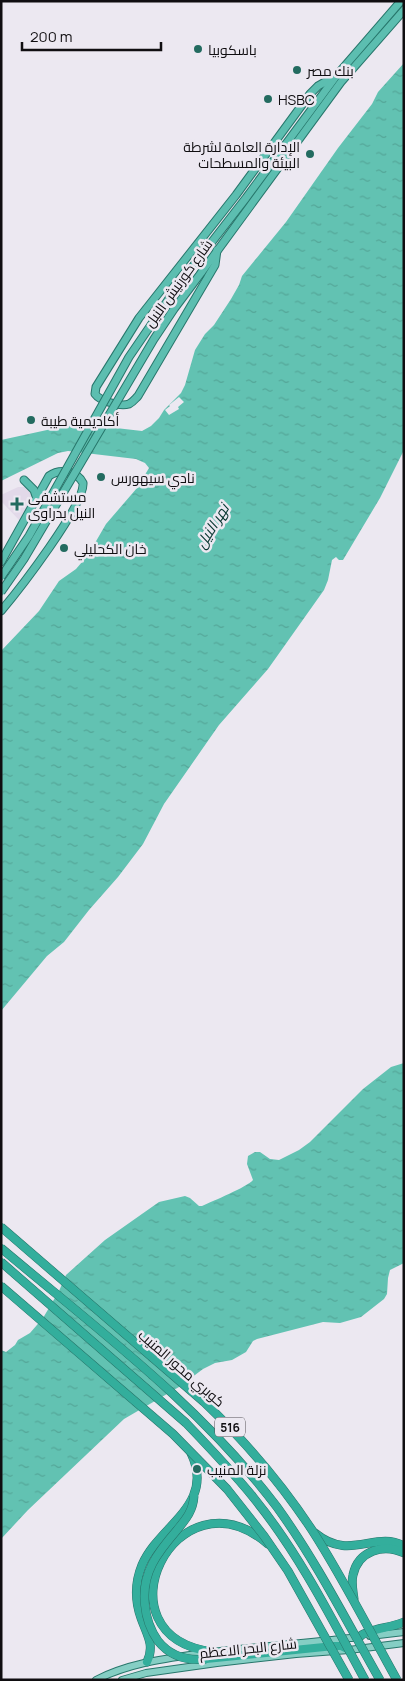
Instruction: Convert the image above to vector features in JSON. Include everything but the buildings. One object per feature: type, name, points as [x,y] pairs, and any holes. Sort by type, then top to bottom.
[{"type":"highway","name":"شارع كورنيش النيل","points":[[1,576],[29,536],[129,358],[168,300],[337,74],[401,1]]},
{"type":"highway","name":"شارع كورنيش النيل","points":[[1,592],[24,558],[154,339],[174,309],[341,82],[404,10]]},
{"type":"highway","points":[[218,250],[216,265],[138,396],[134,400],[122,405],[100,399],[95,394],[96,387],[139,318],[245,182],[310,94],[318,86],[337,74]]},
{"type":"highway","points":[[245,182],[246,198]]},
{"type":"highway","points":[[1,562],[47,479],[57,471],[62,470],[78,476],[83,483],[83,492],[53,542],[21,587],[1,611]]},
{"type":"highway","points":[[24,480],[32,486],[37,499]]},
{"type":"highway","name":"كوبري محور المنيب","points":[[1,1227],[220,1417],[264,1465],[313,1532],[397,1680]]},
{"type":"highway","name":"كوبري محور المنيب","points":[[1,1248],[164,1386],[236,1458],[299,1538],[380,1680]]},
{"type":"highway","name":"516","points":[[1,1262],[186,1423],[214,1452],[253,1497],[288,1546],[365,1680]]},
{"type":"highway","points":[[1,1286],[186,1445],[234,1496],[276,1552],[312,1610],[350,1680]]},
{"type":"highway","points":[[186,1445],[194,1459],[197,1474],[193,1506],[188,1516],[152,1562],[146,1579],[144,1598],[147,1616],[155,1636],[166,1649],[181,1657],[198,1660],[334,1646],[341,1646],[349,1650]]},
{"type":"highway","points":[[146,1662],[151,1649],[151,1643],[138,1608],[138,1580],[143,1563],[163,1534],[186,1509],[194,1496]]},
{"type":"highway","points":[[213,1652],[198,1650],[181,1643],[167,1632],[157,1616],[152,1597],[159,1564],[173,1546],[188,1532],[207,1524],[228,1523],[238,1525],[254,1533],[276,1552]]},
{"type":"highway","points":[[313,1532],[321,1538],[340,1546],[351,1547],[391,1542],[404,1546]]},
{"type":"highway","points":[[354,1604],[352,1576],[364,1556],[378,1549],[385,1548],[404,1553]]},
{"type":"highway","points":[[359,1637],[364,1633],[404,1622]]},
{"type":"main road","name":"شارع البحر الاعظم","points":[[96,1680],[107,1674],[146,1662],[213,1652],[404,1632]]},
{"type":"main road","name":"شارع البحر الاعظم","points":[[122,1680],[146,1673],[216,1663],[404,1643]]},
{"type":"shaded area","name":"مستشفى النيل بدراوى","points":[[18,487],[26,487],[30,490],[32,501],[20,521],[1,501],[1,495]]},
{"type":"water","name":"نهر النيل","points":[[404,63],[404,450],[380,498],[343,560],[339,560],[336,557],[332,560],[324,590],[268,669],[219,725],[164,804],[143,844],[64,942],[47,956],[1,1011],[1,651],[39,611],[59,581],[76,569],[88,555],[106,524],[137,488],[149,468],[145,463],[136,459],[68,451],[58,453],[1,481],[1,440],[70,425],[81,424],[142,431],[151,426],[181,393],[195,350],[231,299],[242,276],[286,222],[338,148],[372,104],[378,92]]},
{"type":"water","points":[[404,1063],[404,1263],[390,1270],[387,1294],[384,1299],[361,1317],[340,1323],[323,1322],[257,1339],[253,1341],[246,1352],[232,1360],[215,1363],[203,1369],[179,1387],[124,1419],[28,1510],[1,1539],[1,1350],[6,1352],[18,1340],[30,1333],[43,1318],[66,1275],[105,1240],[159,1202],[185,1196],[199,1206],[202,1206],[250,1183],[253,1180],[247,1164],[248,1156],[255,1152],[260,1152],[270,1159],[279,1160],[299,1150],[310,1142],[363,1089],[391,1067]]},
{"type":"pier","points":[[179,397],[184,402],[178,407],[179,409],[169,415],[165,410]]},
{"type":"place","name":"باسكوبيا","points":[[198,49]]},
{"type":"place","name":"بنك مصر","points":[[297,70]]},
{"type":"place","name":"HSBC","points":[[268,99]]},
{"type":"place","name":"الإدارة العامة لشرطة البيئة والمسطحات","points":[[310,154]]},
{"type":"place","name":"أكاديمية طيبة","points":[[31,420]]},
{"type":"place","name":"نادي سيهورس","points":[[101,477]]},
{"type":"place","name":"مستشفى النيل بدراوى","points":[[17,504]]},
{"type":"place","name":"خان الكحليلي","points":[[64,548]]},
{"type":"place","name":"نزلة المنيب","points":[[197,1469]]}]
